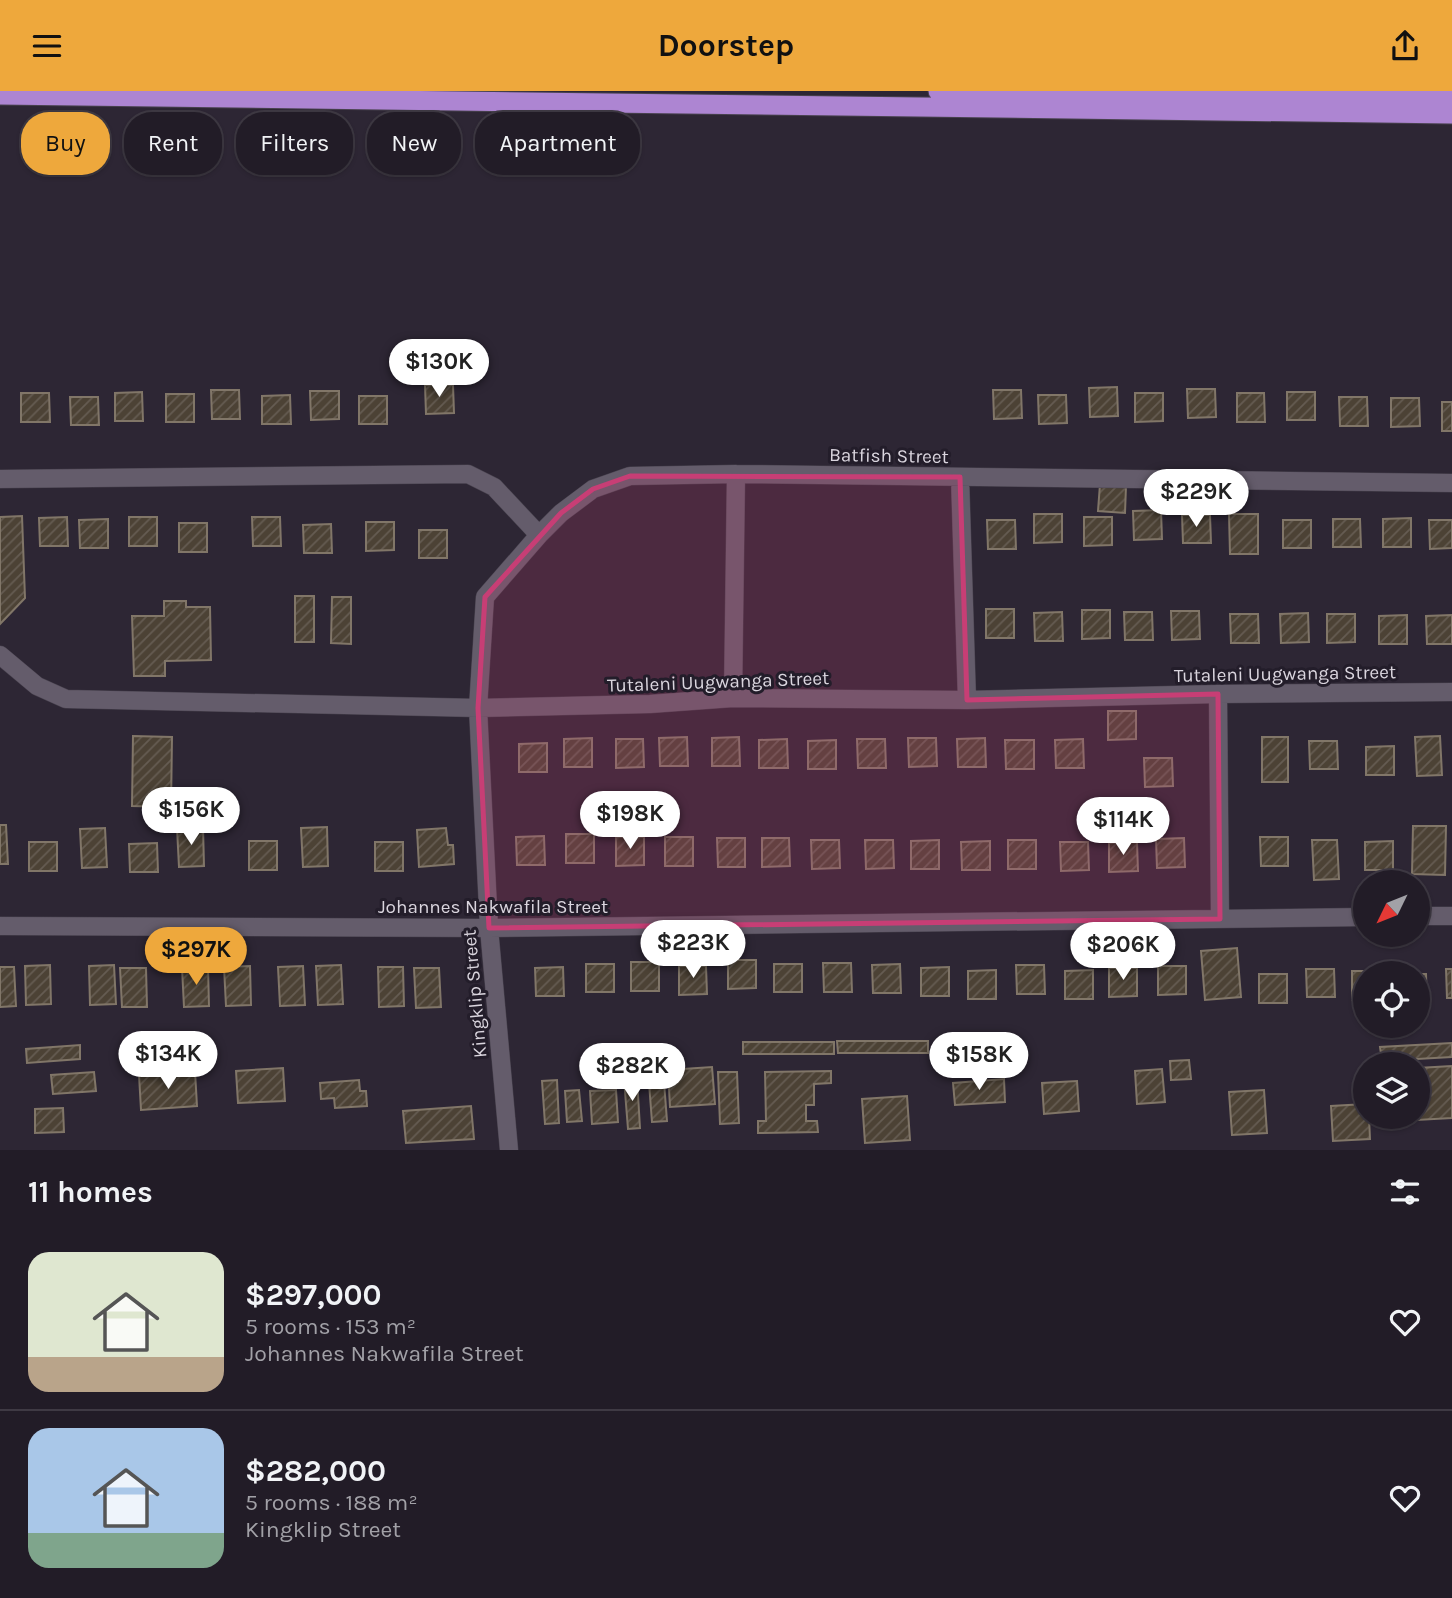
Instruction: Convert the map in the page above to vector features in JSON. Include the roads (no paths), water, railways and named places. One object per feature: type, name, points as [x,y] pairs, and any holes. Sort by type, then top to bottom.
[{"type":"highway","points":[[938,91],[1452,97]]},
{"type":"highway","points":[[0,95],[1452,114]]},
{"type":"street","points":[[0,479],[468,474],[494,487],[539,535]]},
{"type":"street","name":"Batfish Street","points":[[478,708],[485,597],[561,513],[593,489],[630,476],[736,474],[1452,482]]},
{"type":"street","points":[[733,698],[736,474]]},
{"type":"street","points":[[960,477],[967,700]]},
{"type":"street","name":"Tutaleni Uugwanga Street","points":[[0,655],[37,685],[66,699],[478,708],[650,704],[733,698],[967,700],[1452,692]]},
{"type":"street","points":[[1218,694],[1220,919]]},
{"type":"street","name":"Kingklip Street","points":[[478,708],[489,928],[509,1150]]},
{"type":"street","points":[[1430,916],[1452,916]]},
{"type":"street","name":"Johannes Nakwafila Street","points":[[0,926],[489,928],[1353,917]]}]
